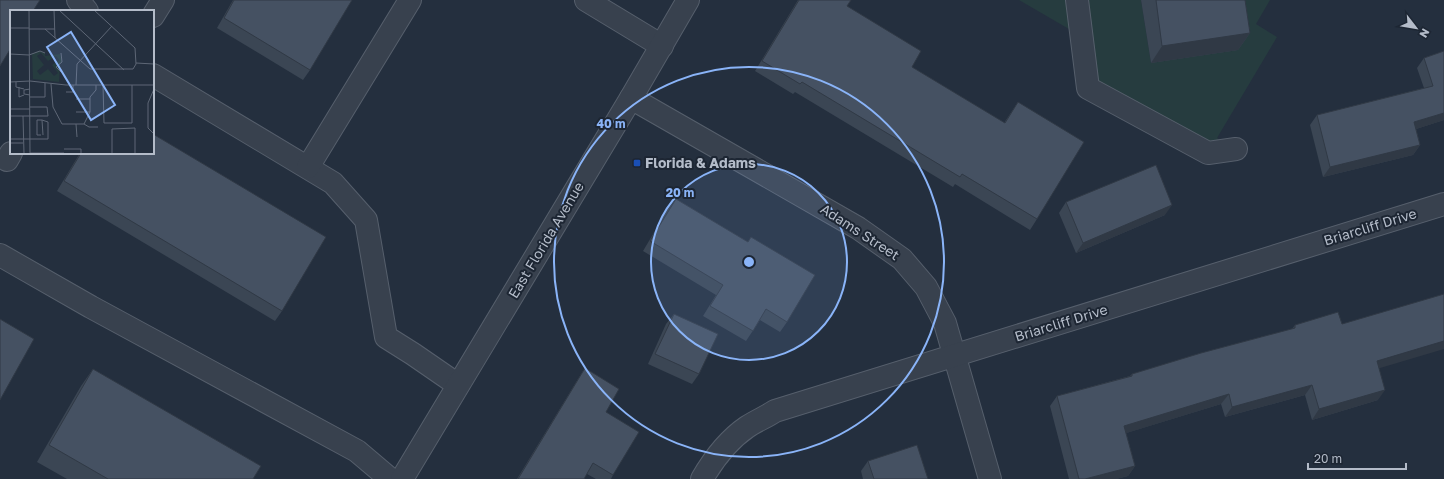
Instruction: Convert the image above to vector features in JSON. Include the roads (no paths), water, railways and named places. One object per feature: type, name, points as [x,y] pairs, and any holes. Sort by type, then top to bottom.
[{"type":"street","points":[[78,0],[86,10]]},
{"type":"street","points":[[154,14],[163,0]]},
{"type":"street","points":[[308,168],[410,0]]},
{"type":"street","points":[[586,0],[662,46]]},
{"type":"street","name":"East Florida Avenue","points":[[402,479],[631,98],[688,0]]},
{"type":"street","points":[[1077,0],[1088,88],[1208,153],[1236,149]]},
{"type":"street","points":[[154,76],[333,183],[366,220],[386,337],[458,385]]},
{"type":"street","name":"Adams Street","points":[[631,98],[858,228],[902,259],[926,287],[945,323],[990,479]]},
{"type":"street","name":"Briarcliff Drive","points":[[702,479],[710,466],[729,442],[747,427],[775,412],[1444,204]]},
{"type":"street","points":[[0,255],[91,307],[357,451],[390,479]]},
{"type":"place","name":"Florida & Adams","points":[[637,163]]}]
